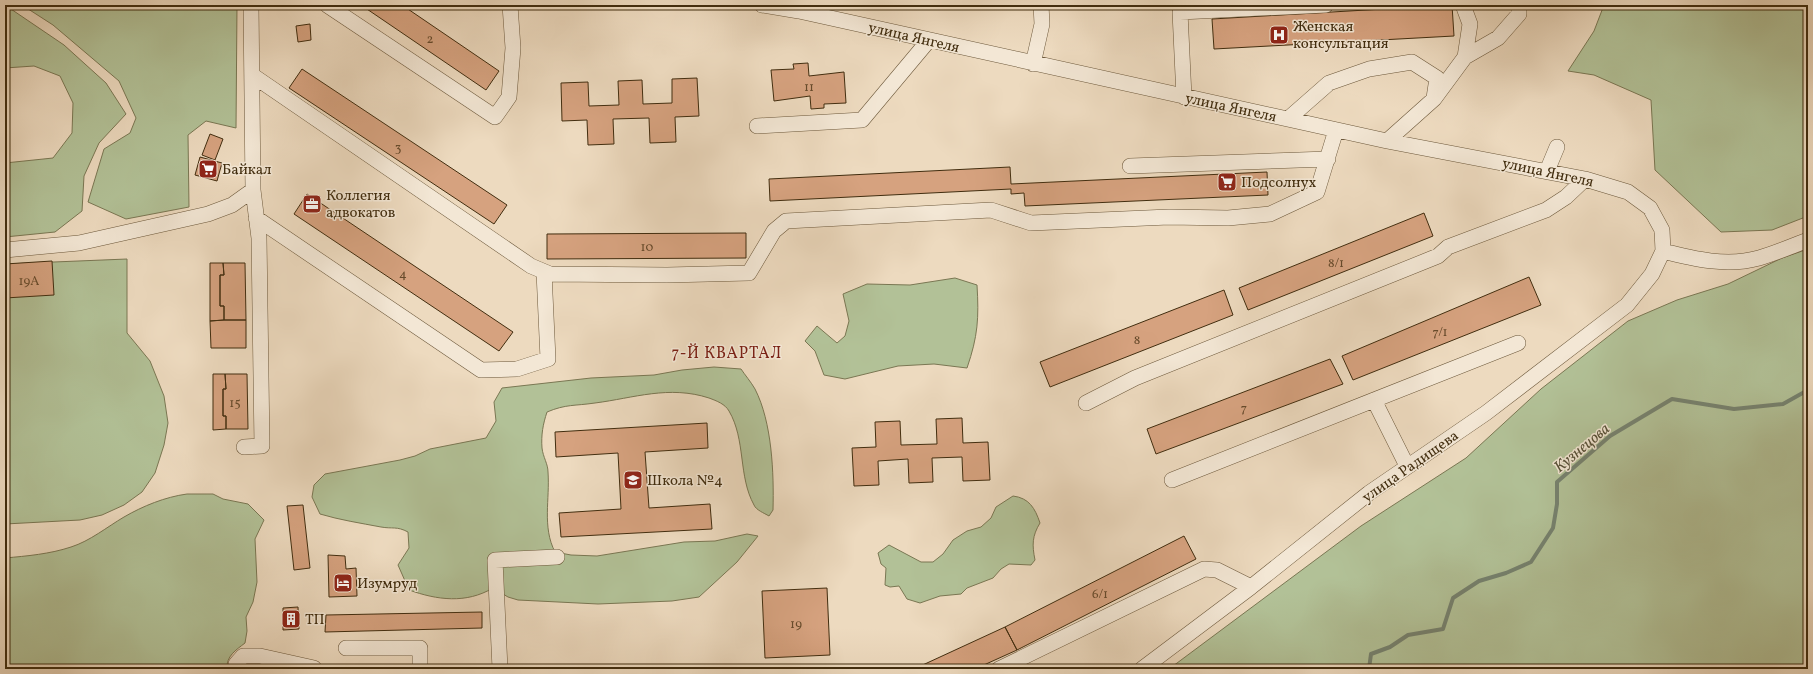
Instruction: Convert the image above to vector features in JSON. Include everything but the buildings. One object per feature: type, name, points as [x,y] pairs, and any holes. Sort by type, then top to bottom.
[{"type":"street","points":[[244,447],[262,446],[259,238],[253,190],[251,5]]},
{"type":"street","points":[[327,5],[495,117],[509,97],[513,48],[510,5]]},
{"type":"street","name":"улица Янгеля","points":[[762,5],[801,8],[929,40],[1184,97],[1387,141],[1584,179],[1628,192],[1650,208],[1662,230],[1663,251]]},
{"type":"street","points":[[1033,64],[1042,24],[1041,5]]},
{"type":"street","points":[[1184,97],[1180,8],[1326,5]]},
{"type":"street","points":[[1463,5],[1470,24],[1465,57]]},
{"type":"street","points":[[1387,141],[1434,99],[1465,57],[1498,38],[1519,14],[1519,5]]},
{"type":"street","points":[[757,126],[862,120],[929,40]]},
{"type":"street","points":[[1288,119],[1329,83],[1369,69],[1412,62],[1437,78],[1434,99]]},
{"type":"street","points":[[252,75],[532,266],[550,274],[651,275],[749,273],[774,231],[786,221],[991,210],[1031,223],[1169,217],[1228,218],[1270,214],[1317,192],[1336,130]]},
{"type":"street","points":[[1547,171],[1557,147]]},
{"type":"street","points":[[1130,166],[1328,159]]},
{"type":"street","points":[[1086,403],[1135,378],[1438,256],[1448,247],[1546,210],[1566,197],[1584,179]]},
{"type":"street","points":[[5,250],[79,243],[208,214],[232,205],[253,190]]},
{"type":"street","points":[[256,218],[481,370],[517,369],[548,359],[544,272]]},
{"type":"street","points":[[1663,251],[1700,260],[1732,262],[1759,258],[1808,240]]},
{"type":"street","name":"улица Радищева","points":[[1142,669],[1251,587],[1369,493],[1486,413],[1627,305],[1652,274],[1663,251]]},
{"type":"street","points":[[1172,480],[1518,343]]},
{"type":"street","points":[[1374,400],[1407,466]]},
{"type":"street","points":[[500,669],[495,560],[557,557]]},
{"type":"street","points":[[999,669],[1204,569],[1217,570],[1251,587]]},
{"type":"street","points":[[346,648],[420,648],[420,669]]},
{"type":"street","points":[[236,669],[236,664],[243,656],[260,656],[314,668]]},
{"type":"green space","points":[[5,5],[64,45],[106,83],[126,114],[99,143],[84,176],[82,211],[55,232],[5,237],[5,163],[53,158],[72,133],[73,103],[60,76],[34,66],[5,68]]},
{"type":"green space","points":[[22,5],[237,5],[236,128],[206,121],[188,135],[189,207],[126,219],[88,202],[104,149],[130,133],[136,118],[119,81],[53,25]]},
{"type":"green space","points":[[1604,5],[1808,5],[1808,216],[1772,230],[1721,232],[1655,170],[1651,100],[1594,75],[1568,71],[1594,31]]},
{"type":"green space","points":[[1808,249],[1808,669],[1169,669],[1361,526],[1466,458],[1541,389],[1628,321],[1677,300],[1728,284],[1782,258]]},
{"type":"green space","points":[[127,259],[127,333],[150,361],[164,396],[168,423],[164,445],[155,473],[142,492],[124,505],[102,515],[80,520],[5,524],[5,264]]},
{"type":"green space","points":[[955,278],[977,285],[978,307],[976,336],[967,368],[934,364],[898,366],[845,379],[824,375],[815,351],[805,341],[817,326],[837,343],[845,336],[849,321],[843,294],[867,284],[910,285]]},
{"type":"green space","points":[[714,367],[741,369],[755,389],[761,402],[771,448],[773,510],[769,516],[755,507],[749,494],[738,434],[729,411],[723,405],[709,398],[694,394],[666,393],[565,406],[547,412],[542,434],[542,448],[548,472],[547,513],[549,533],[555,552],[571,555],[597,556],[684,542],[715,541],[747,534],[758,536],[737,562],[699,597],[672,601],[598,604],[518,600],[508,597],[493,588],[483,593],[462,598],[451,599],[430,596],[409,590],[398,565],[409,548],[408,532],[398,528],[358,523],[320,514],[312,497],[314,485],[325,474],[400,460],[415,456],[430,449],[486,438],[496,421],[494,402],[502,388],[591,378],[654,375],[682,370]]},
{"type":"green space","points":[[187,494],[213,494],[223,499],[248,504],[264,520],[255,539],[257,582],[253,602],[246,617],[247,631],[245,643],[230,657],[227,664],[227,669],[5,669],[5,558],[47,553],[71,547],[92,538],[124,517],[154,502]]},
{"type":"green space","points":[[1013,496],[1027,501],[1031,505],[1040,523],[1034,536],[1033,550],[1035,560],[1031,565],[1009,564],[1001,569],[993,578],[967,588],[961,594],[940,596],[920,603],[907,599],[899,586],[890,587],[885,585],[886,568],[881,564],[878,553],[889,545],[921,562],[933,562],[943,554],[953,540],[967,531],[981,527],[991,518],[996,507]]},
{"type":"waterway","name":"Кузнецова","points":[[1369,669],[1371,654],[1390,647],[1408,635],[1443,629],[1453,598],[1479,581],[1506,573],[1531,562],[1553,528],[1557,504],[1557,482],[1610,436],[1672,399],[1734,409],[1783,404],[1808,390]]},
{"type":"place","name":"Женская консультация","points":[[1279,35]]},
{"type":"place","name":"Байкал","points":[[208,169]]},
{"type":"place","name":"Подсолнух","points":[[1227,182]]},
{"type":"place","name":"Коллегия адвокатов","points":[[312,204]]},
{"type":"place","name":"Школа №4","points":[[633,480]]},
{"type":"place","name":"Изумруд","points":[[343,583]]},
{"type":"place","name":"ТП","points":[[291,619]]},
{"type":"district","name":"7-Й КВАРТАЛ","points":[[727,352]]}]
